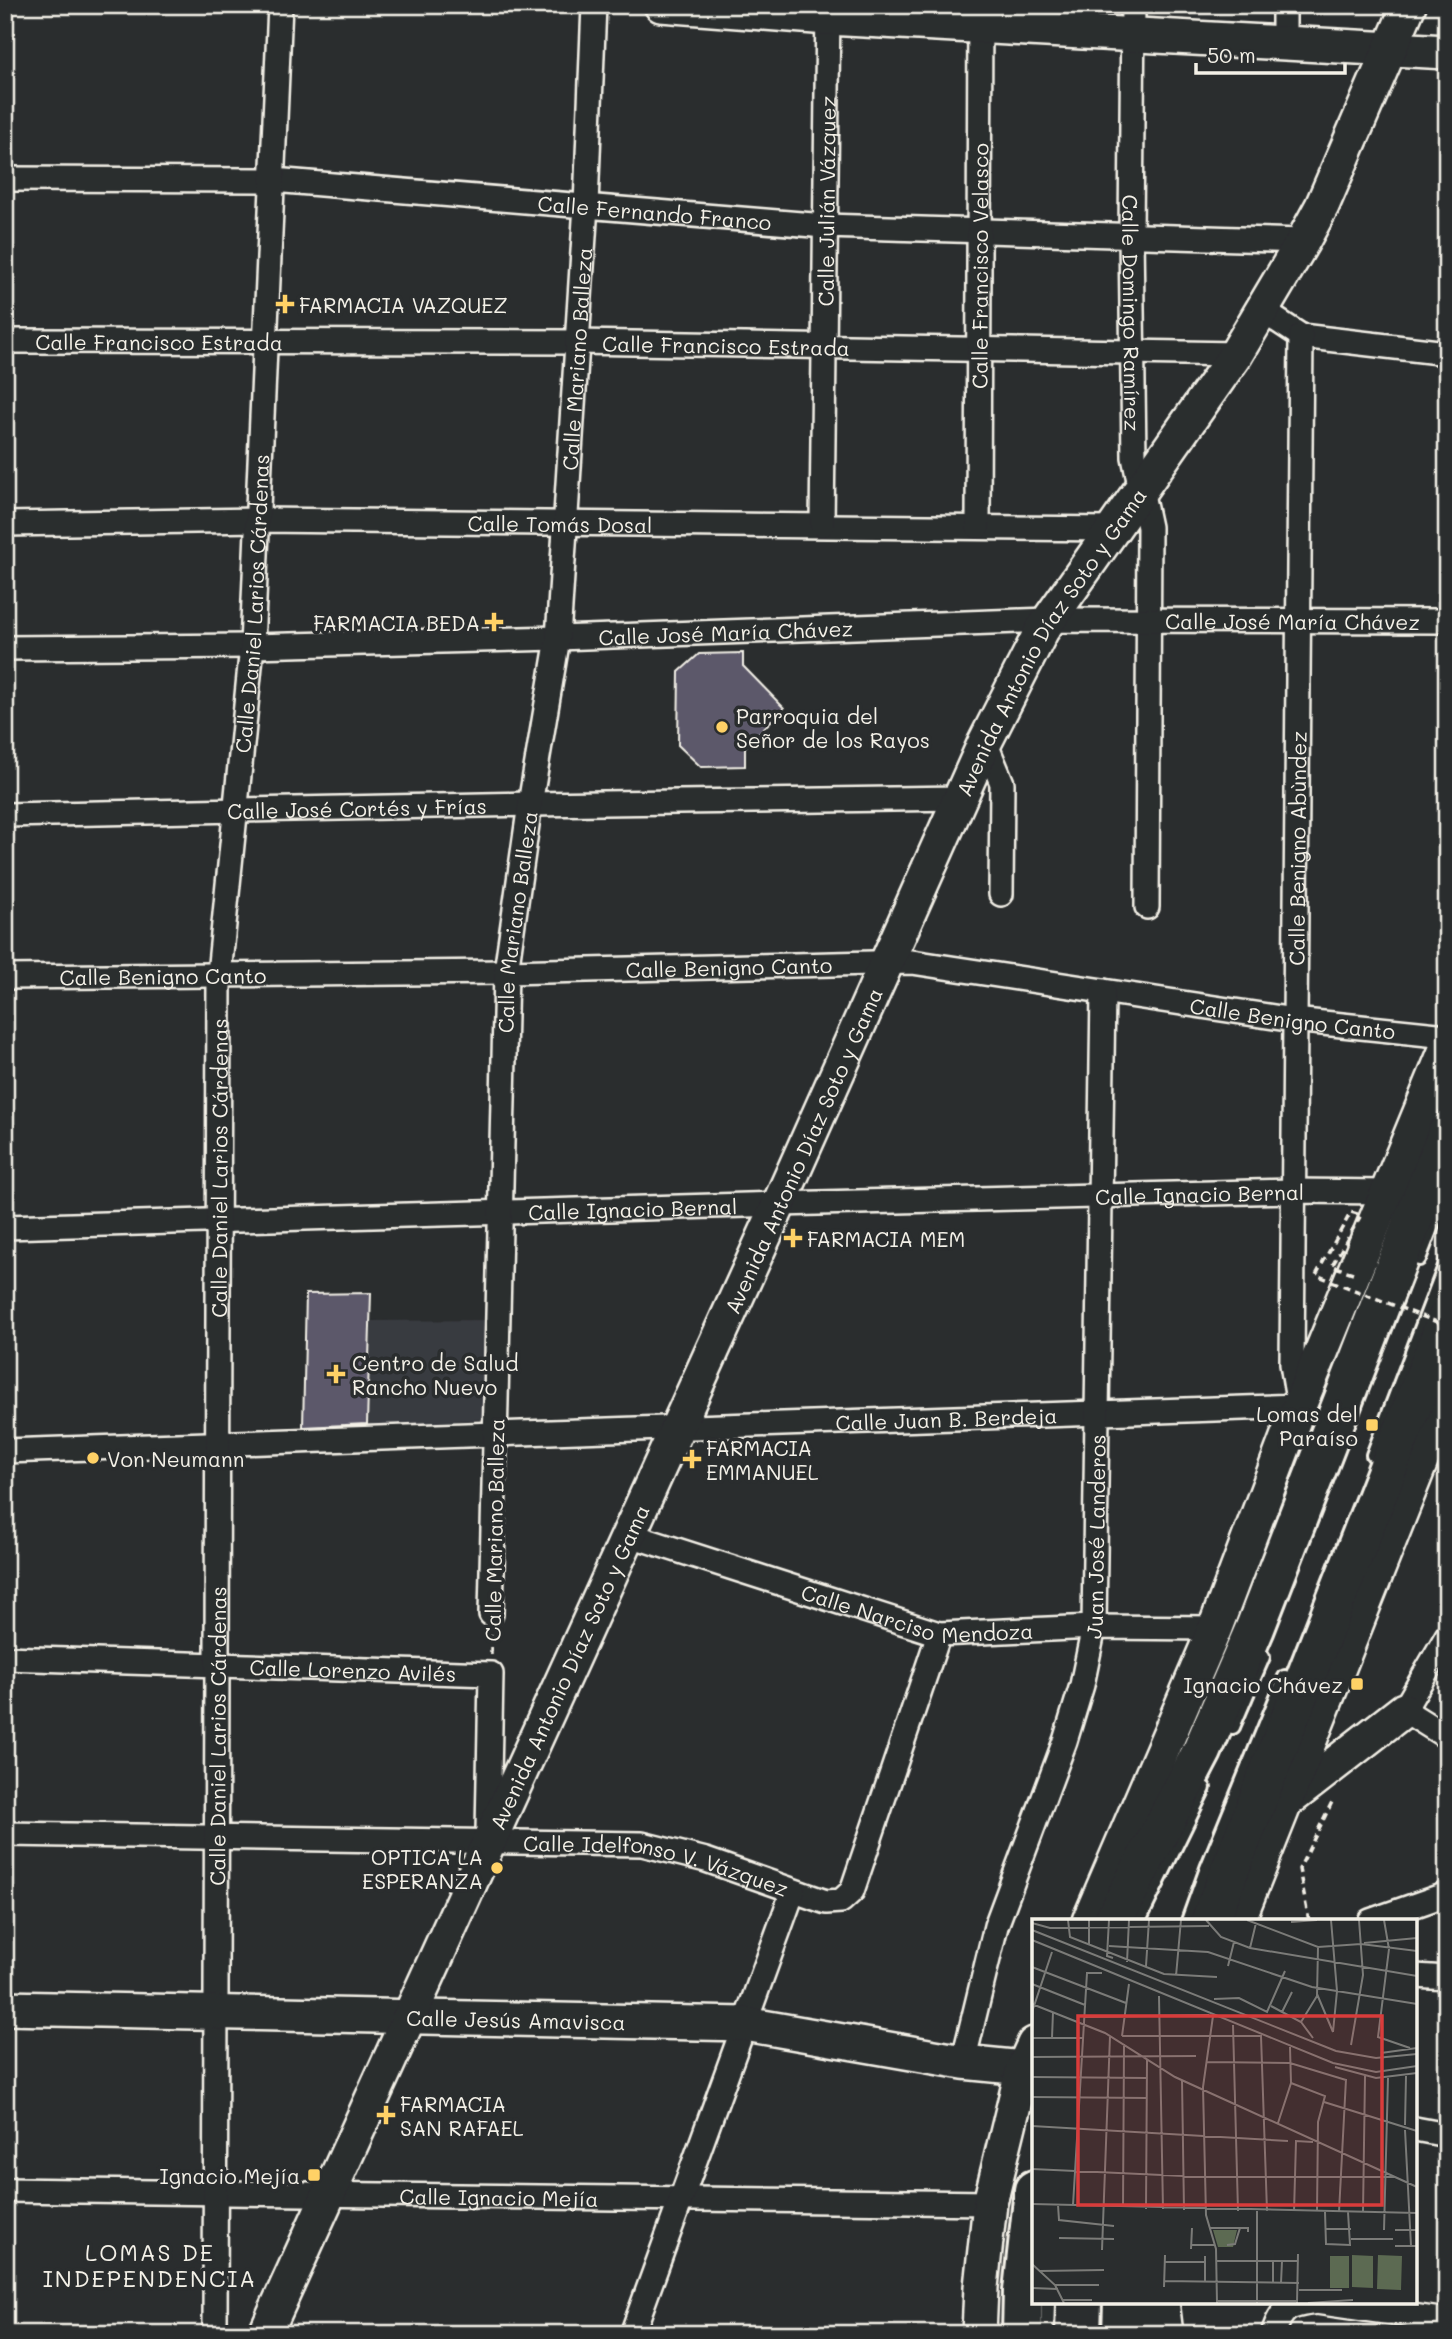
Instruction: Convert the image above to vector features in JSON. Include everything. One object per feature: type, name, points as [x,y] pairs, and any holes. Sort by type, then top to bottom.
[{"type":"highway","points":[[1114,1919],[1202,1751],[1255,1628],[1447,1133]]},
{"type":"highway","points":[[1211,1919],[1447,1318]]},
{"type":"highway","points":[[1107,1879],[1107,1919]]},
{"type":"highway","points":[[1023,2334],[1024,2291],[1032,2209]]},
{"type":"highway","points":[[1134,2304],[1134,2334]]},
{"type":"street","name":"Calle Daniel Larios Cárdenas","points":[[215,2334],[219,974],[252,646],[260,520],[280,5]]},
{"type":"street","name":"Calle Mariano Balleza","points":[[491,1614],[506,972],[530,804],[558,638],[586,205],[594,5]]},
{"type":"street","points":[[661,5],[1133,20],[1284,43],[1447,52]]},
{"type":"street","points":[[1284,5],[1284,43]]},
{"type":"street","name":"Avenida Antonio Díaz Soto y Gama","points":[[265,2334],[779,1204],[985,741],[1049,620],[1236,354],[1263,311],[1322,206],[1409,5]]},
{"type":"street","name":"Calle Julián Vázquez","points":[[822,525],[828,12]]},
{"type":"street","name":"Calle Francisco Velasco","points":[[978,527],[980,16]]},
{"type":"street","name":"Calle Domingo Ramírez","points":[[1133,20],[1131,234],[1134,457],[1149,527],[1147,906]]},
{"type":"street","name":"Calle Fernando Franco","points":[[5,179],[273,180],[825,226],[1303,241]]},
{"type":"street","points":[[1263,311],[1301,336],[1447,353]]},
{"type":"street","name":"Calle Benigno Abùndez","points":[[1299,1406],[1292,1364],[1301,336]]},
{"type":"street","name":"Calle Francisco Estrada","points":[[5,341],[577,342],[1236,354]]},
{"type":"street","name":"Calle Tomás Dosal","points":[[5,524],[260,520],[1113,529]]},
{"type":"street","name":"Calle José María Chávez","points":[[5,648],[252,646],[558,638],[1049,620],[1447,621]]},
{"type":"street","points":[[985,741],[1002,783],[1001,894]]},
{"type":"street","name":"Calle José Cortés y Frías","points":[[5,815],[961,798]]},
{"type":"street","name":"Calle Benigno Canto","points":[[5,977],[506,972],[912,962],[1294,1020],[1447,1036]]},
{"type":"street","name":"Juan José Landeros","points":[[964,2062],[996,1926],[1065,1741],[1082,1685],[1094,1627],[1103,991]]},
{"type":"street","points":[[1090,1919],[1215,1628],[1299,1406],[1447,1047]]},
{"type":"street","name":"Calle Ignacio Bernal","points":[[5,1227],[779,1204],[1293,1191],[1386,1192]]},
{"type":"street","points":[[1239,1919],[1447,1396]]},
{"type":"street","name":"Calle Juan B. Berdeja","points":[[5,1451],[1299,1406]]},
{"type":"street","name":"Calle Narciso Mendoza","points":[[628,1534],[939,1634],[1094,1627],[1215,1628]]},
{"type":"street","name":"Calle Idelfonso V. Vázquez","points":[[5,1834],[642,1844],[706,1860],[826,1902],[841,1901],[852,1891],[939,1634]]},
{"type":"street","points":[[1285,1802],[1404,1710],[1447,1636]]},
{"type":"street","name":"Calle Lorenzo Avilés","points":[[5,1658],[491,1674]]},
{"type":"street","points":[[488,1842],[491,1674]]},
{"type":"street","points":[[1404,1710],[1447,1737]]},
{"type":"street","points":[[632,2334],[793,1891]]},
{"type":"street","points":[[1376,1919],[1447,1895]]},
{"type":"street","points":[[1417,1976],[1447,1978]]},
{"type":"street","name":"Calle Jesús Amavisca","points":[[5,2008],[745,2024],[964,2062],[1028,2056]]},
{"type":"street","points":[[979,2334],[990,2203],[1028,2056]]},
{"type":"street","points":[[1417,2129],[1447,2135]]},
{"type":"street","name":"Calle Ignacio Mejía","points":[[5,2190],[990,2203]]},
{"type":"street","points":[[1163,2304],[1166,2334]]},
{"type":"street","points":[[1273,2334],[1279,2316],[1290,2306],[1303,2304]]},
{"type":"street","points":[[1330,2304],[1447,2321]]},
{"type":"lane","points":[[1416,1265],[1447,1187]]},
{"type":"lane","points":[[1371,1461],[1447,1261]]},
{"type":"lane","points":[[1225,1742],[1269,1641]]},
{"type":"lane","points":[[1189,1919],[1290,1665]]},
{"type":"lane","points":[[1140,1919],[1207,1780]]},
{"type":"lane","points":[[1047,2334],[1048,2304]]},
{"type":"lane","points":[[1109,2334],[1110,2304]]},
{"type":"path","points":[[1353,1273],[1332,1266],[1362,1215],[1351,1212],[1316,1275],[1447,1326]]},
{"type":"path","name":"Calle Mariano Balleza","points":[[491,1614],[491,1674]]},
{"type":"path","points":[[1310,1919],[1298,1869],[1335,1794]]},
{"type":"shaded area","points":[[492,1320],[488,1419],[367,1426],[370,1321]]},
{"type":"building","name":"Parroquia del Señor de los Rayos","points":[[743,653],[743,666],[784,708],[745,747],[745,766],[701,767],[678,745],[679,672],[699,654]]},
{"type":"building","name":"Centro de Salud Rancho Nuevo","points":[[371,1293],[367,1424],[303,1427],[306,1294]]},
{"type":"place","name":"FARMACIA VAZQUEZ","points":[[285,304]]},
{"type":"place","name":"FARMACIA BEDA","points":[[494,622]]},
{"type":"place","name":"Parroquia del Señor de los Rayos","points":[[722,727]]},
{"type":"place","name":"FARMACIA MEM","points":[[793,1238]]},
{"type":"place","name":"Centro de Salud Rancho Nuevo","points":[[336,1374]]},
{"type":"place","name":"Lomas del Paraíso","points":[[1372,1425]]},
{"type":"place","name":"Von Neumann","points":[[93,1458]]},
{"type":"place","name":"FARMACIA EMMANUEL","points":[[692,1459]]},
{"type":"place","name":"Ignacio Chávez","points":[[1357,1684]]},
{"type":"place","name":"OPTICA LA ESPERANZA","points":[[497,1868]]},
{"type":"place","name":"FARMACIA SAN RAFAEL","points":[[386,2115]]},
{"type":"place","name":"Ignacio Mejía","points":[[314,2175]]},
{"type":"district","name":"LOMAS DE INDEPENDENCIA","points":[[150,2265]]}]
